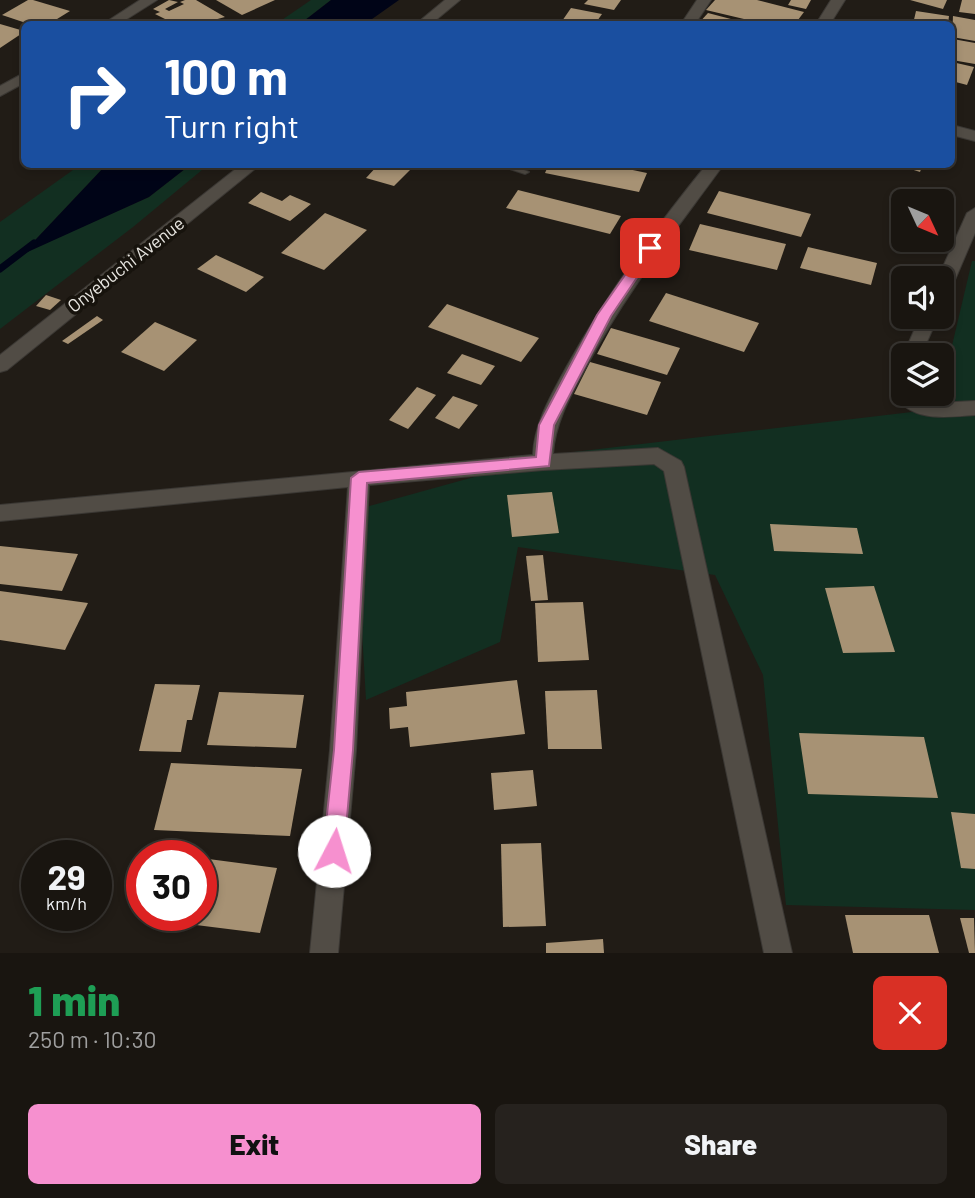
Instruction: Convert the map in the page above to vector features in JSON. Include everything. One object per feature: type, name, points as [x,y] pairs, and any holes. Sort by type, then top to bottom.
[{"type":"street","points":[[115,21],[150,0]]},
{"type":"street","points":[[428,21],[453,0]]},
{"type":"street","points":[[690,21],[704,0]]},
{"type":"street","points":[[825,21],[838,0]]},
{"type":"street","points":[[0,92],[21,79]]},
{"type":"street","points":[[955,131],[975,136]]},
{"type":"street","name":"Onyebuchi Avenue","points":[[0,365],[248,168]]},
{"type":"street","points":[[543,460],[547,425],[604,315],[666,226],[713,168]]},
{"type":"street","points":[[952,266],[975,213]]},
{"type":"street","points":[[919,406],[924,409],[975,408]]},
{"type":"street","points":[[0,513],[543,460],[658,456],[668,460],[674,467],[778,953]]},
{"type":"street","points":[[324,953],[343,750],[359,478]]},
{"type":"lane","points":[[512,168],[525,172]]},
{"type":"green space","points":[[311,0],[331,0],[304,21],[280,21]]},
{"type":"green space","points":[[76,168],[103,168],[23,253],[149,197],[186,168],[204,168],[133,227],[0,329],[0,222]]},
{"type":"green space","points":[[972,261],[975,261],[975,910],[786,905],[763,675],[715,575],[518,547],[500,642],[366,700],[355,510],[557,454],[954,406],[953,343]]},
{"type":"water","points":[[331,0],[399,0],[369,21],[304,21]]},
{"type":"water","points":[[103,168],[186,168],[149,197],[21,255]]},
{"type":"building","points":[[28,0],[70,11],[54,21],[21,21],[2,15]]},
{"type":"building","points":[[169,0],[178,2],[165,9],[169,11],[184,4],[180,2],[196,0],[225,17],[210,21],[169,21],[155,14],[160,12],[153,9]]},
{"type":"building","points":[[216,0],[275,0],[242,15]]},
{"type":"building","points":[[588,0],[621,0],[614,10],[584,4]]},
{"type":"building","points":[[715,0],[757,0],[804,12],[797,21],[752,21],[706,10]]},
{"type":"building","points":[[791,0],[811,0],[806,9],[788,5]]},
{"type":"building","points":[[910,0],[947,0],[943,9]]},
{"type":"building","points":[[962,0],[975,0],[975,14],[959,12]]},
{"type":"building","points":[[571,8],[602,14],[597,21],[562,21]]},
{"type":"building","points":[[916,11],[949,16],[948,21],[914,21]]},
{"type":"building","points":[[708,13],[739,21],[701,21]]},
{"type":"building","points":[[953,16],[975,20],[975,41],[955,38],[955,21]]},
{"type":"building","points":[[0,24],[21,30],[21,34],[0,48]]},
{"type":"building","points":[[955,39],[975,43],[975,64],[955,61]]},
{"type":"building","points":[[955,63],[974,67],[967,85],[955,82]]},
{"type":"building","points":[[375,168],[412,168],[394,186],[366,178]]},
{"type":"building","points":[[547,168],[623,168],[647,173],[639,192],[545,173]]},
{"type":"building","points":[[518,190],[621,216],[610,234],[506,208]]},
{"type":"building","points":[[719,191],[811,214],[801,237],[707,213]]},
{"type":"building","points":[[261,192],[282,201],[290,195],[311,204],[290,221],[248,203]]},
{"type":"building","points":[[325,213],[367,230],[324,270],[281,253]]},
{"type":"building","points":[[700,224],[786,244],[777,270],[689,250]]},
{"type":"building","points":[[808,247],[877,263],[871,285],[800,268]]},
{"type":"building","points":[[216,255],[264,277],[246,292],[197,269]]},
{"type":"building","points":[[666,293],[759,323],[744,352],[649,321]]},
{"type":"building","points":[[46,295],[61,300],[50,310],[36,306]]},
{"type":"building","points":[[447,304],[539,338],[521,362],[428,327]]},
{"type":"building","points":[[97,316],[103,320],[68,344],[62,341]]},
{"type":"building","points":[[155,322],[197,340],[164,371],[121,352]]},
{"type":"building","points":[[611,328],[680,348],[667,375],[597,354]]},
{"type":"building","points":[[462,354],[495,366],[481,385],[447,373]]},
{"type":"building","points":[[590,362],[661,382],[647,415],[574,394]]},
{"type":"building","points":[[417,387],[436,395],[408,429],[389,420]]},
{"type":"building","points":[[453,396],[478,405],[459,429],[435,418]]},
{"type":"building","points":[[552,492],[559,533],[512,537],[507,495]]},
{"type":"building","points":[[770,524],[857,528],[863,554],[774,551]]},
{"type":"building","points":[[0,546],[78,554],[62,591],[0,584]]},
{"type":"building","points":[[543,555],[548,600],[531,601],[526,556]]},
{"type":"building","points":[[874,586],[895,652],[843,653],[825,588]]},
{"type":"building","points":[[0,591],[88,603],[65,650],[0,640]]},
{"type":"building","points":[[583,602],[589,660],[538,662],[535,603]]},
{"type":"building","points":[[517,680],[525,734],[410,747],[408,727],[390,729],[389,708],[407,706],[406,692]]},
{"type":"building","points":[[155,684],[200,685],[192,720],[187,720],[181,752],[139,751]]},
{"type":"building","points":[[597,690],[602,749],[548,749],[545,691]]},
{"type":"building","points":[[219,692],[304,695],[296,748],[207,745]]},
{"type":"building","points":[[799,733],[924,737],[938,798],[808,794]]},
{"type":"building","points":[[171,763],[302,769],[290,836],[154,830]]},
{"type":"building","points":[[533,770],[537,806],[494,810],[491,773]]},
{"type":"building","points":[[951,812],[975,814],[975,869],[961,868]]},
{"type":"building","points":[[541,843],[546,926],[503,927],[501,844]]},
{"type":"building","points":[[217,860],[277,868],[260,933],[217,928]]},
{"type":"building","points":[[845,915],[929,915],[939,953],[853,953]]},
{"type":"building","points":[[960,918],[974,918],[975,953],[969,953]]},
{"type":"building","points":[[603,939],[604,953],[546,953],[546,943]]},
{"type":"waterway","points":[[0,269],[34,243]]},
{"type":"route","points":[[334,851],[343,750],[359,478],[543,462],[547,425],[604,315],[650,248]]}]
